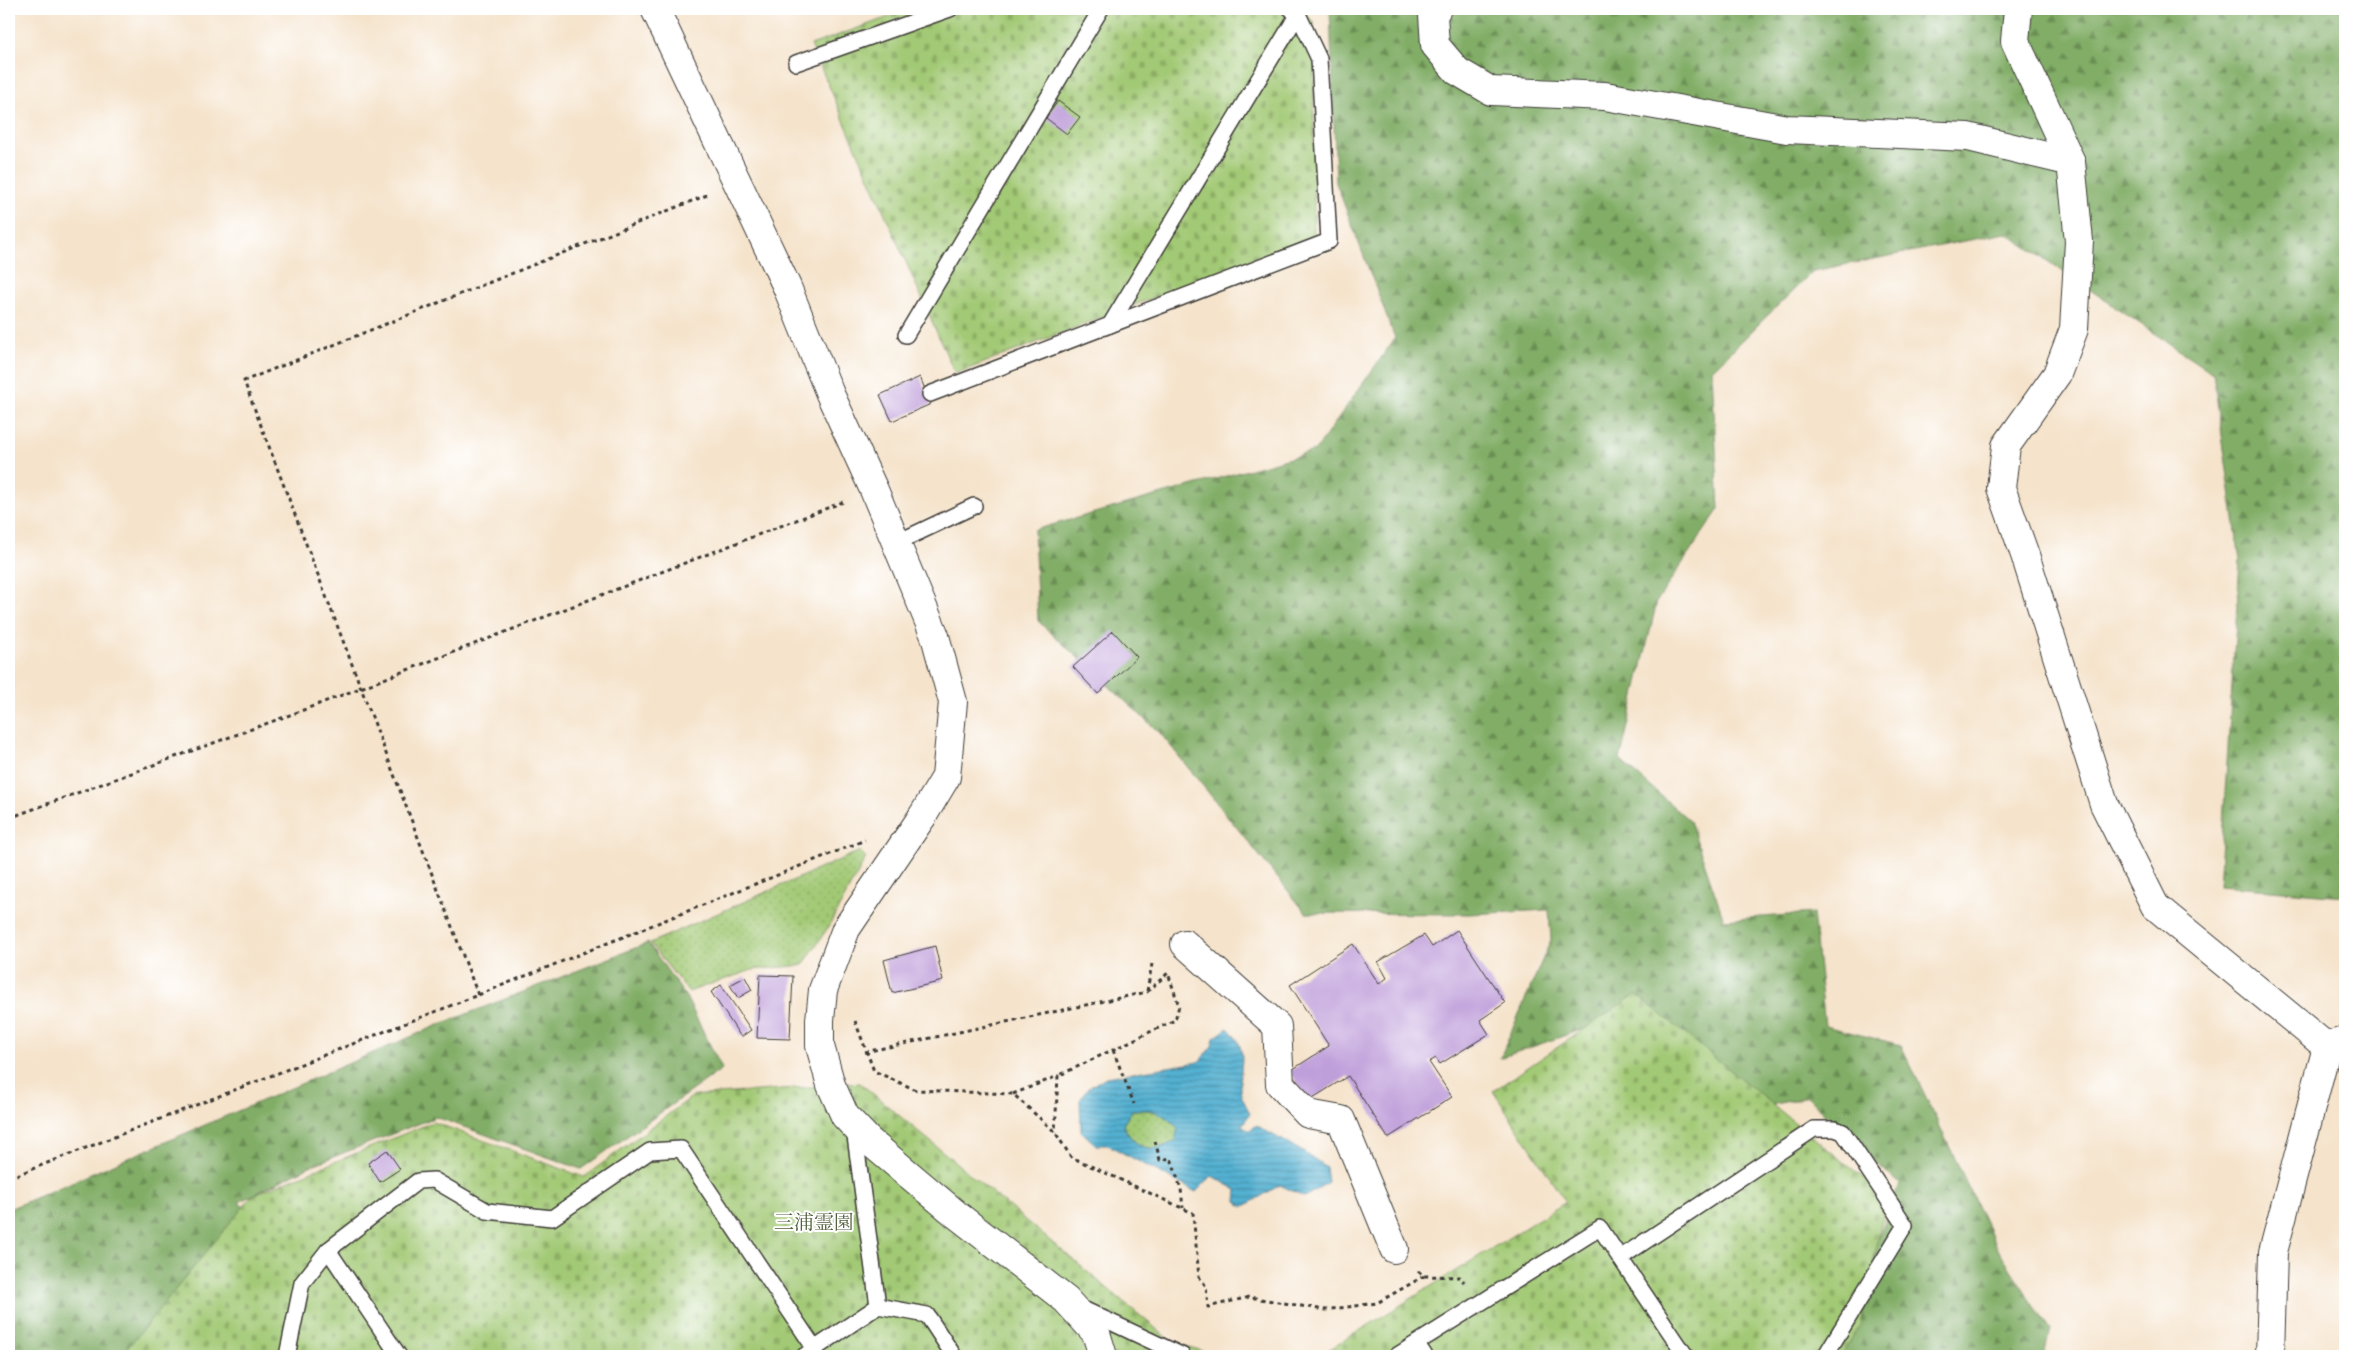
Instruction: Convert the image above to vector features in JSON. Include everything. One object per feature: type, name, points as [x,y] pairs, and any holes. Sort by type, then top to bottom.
[{"type":"street","points":[[655,9],[787,287],[830,394],[874,490],[935,636],[953,702],[946,777],[922,817],[846,929],[823,990],[820,1046],[831,1085],[846,1116],[869,1141],[957,1215],[1066,1300],[1096,1332],[1103,1356]]},
{"type":"street","points":[[1437,9],[1433,15],[1435,45],[1457,71],[1491,92],[1605,96],[1787,129],[1968,137],[2071,162]]},
{"type":"street","points":[[2018,9],[2015,41],[2071,162],[2079,241],[2074,329],[2057,374],[2006,446],[2001,488],[2025,555],[2104,804],[2155,906],[2336,1043],[2273,1252],[2270,1356]]},
{"type":"street","points":[[1185,944],[1277,1026],[1280,1084],[1308,1114],[1341,1120],[1394,1249]]},
{"type":"lane","points":[[796,63],[950,9]]},
{"type":"lane","points":[[906,335],[1101,9]]},
{"type":"lane","points":[[1110,325],[1295,12]]},
{"type":"lane","points":[[930,394],[1329,241],[1319,59],[1295,12]]},
{"type":"lane","points":[[896,543],[974,506]]},
{"type":"lane","points":[[854,1125],[878,1306]]},
{"type":"lane","points":[[1620,1258],[1814,1129],[1834,1128],[1843,1132],[1905,1225],[1825,1356]]},
{"type":"lane","points":[[287,1356],[302,1283],[328,1250],[418,1181],[434,1180],[486,1211],[552,1218],[650,1151],[681,1149],[810,1352],[878,1306],[927,1315],[954,1356]]},
{"type":"lane","points":[[1396,1356],[1600,1228],[1686,1356]]},
{"type":"lane","points":[[328,1250],[399,1356]]},
{"type":"lane","points":[[1066,1300],[1147,1341],[1183,1356]]},
{"type":"lane","points":[[1417,1344],[1425,1356]]},
{"type":"path","points":[[478,996],[244,381],[738,183]]},
{"type":"path","points":[[9,818],[362,687],[874,490]]},
{"type":"path","points":[[9,1178],[478,996],[866,840]]},
{"type":"path","points":[[1147,992],[1152,964]]},
{"type":"path","points":[[855,1020],[865,1052],[874,1071],[916,1090],[1013,1094],[1058,1076],[1175,1020],[1179,1006],[1168,973],[1147,992],[865,1052]]},
{"type":"path","points":[[1113,1050],[1134,1104]]},
{"type":"path","points":[[1055,1132],[1058,1076]]},
{"type":"path","points":[[1013,1094],[1055,1132],[1071,1157],[1193,1213],[1199,1277],[1206,1286],[1208,1307],[1248,1297],[1325,1310],[1376,1303],[1424,1276],[1460,1277],[1478,1304]]},
{"type":"path","points":[[1155,1141],[1160,1160],[1171,1158],[1181,1190],[1183,1208]]},
{"type":"path","points":[[1394,1249],[1424,1276]]},
{"type":"green space","points":[[911,9],[1299,9],[1314,22],[1314,236],[955,374],[811,45]]},
{"type":"green space","points":[[1330,9],[2345,9],[2345,896],[2219,886],[2240,560],[2213,373],[2006,233],[1813,271],[1712,370],[1719,509],[1657,601],[1620,760],[1690,821],[1724,920],[1813,913],[1825,1026],[1901,1045],[1999,1251],[2050,1330],[2044,1356],[1835,1356],[1899,1184],[1807,1097],[1709,1119],[1618,1017],[1500,1058],[1551,940],[1549,910],[1469,914],[1306,913],[1160,733],[1038,621],[1034,530],[1315,451],[1395,338],[1336,183]]},
{"type":"green space","points":[[860,851],[866,858],[829,926],[803,965],[752,970],[688,992],[650,943]]},
{"type":"green space","points":[[648,943],[686,997],[722,1069],[581,1169],[436,1117],[310,1166],[239,1202],[290,1257],[271,1356],[9,1356],[9,1209],[436,1026]]},
{"type":"green space","points":[[1636,994],[1887,1197],[1860,1325],[1841,1356],[1319,1356],[1566,1202],[1493,1091]]},
{"type":"green space","name":"三浦霊園","points":[[860,1083],[1172,1342],[1220,1356],[121,1356],[253,1195],[433,1122],[584,1177],[693,1096]]},
{"type":"green space","points":[[1132,1110],[1152,1111],[1167,1118],[1178,1128],[1175,1141],[1159,1148],[1151,1148],[1145,1147],[1133,1140],[1123,1125]]},
{"type":"water","points":[[1228,1028],[1239,1043],[1242,1056],[1240,1091],[1250,1114],[1242,1125],[1250,1131],[1256,1125],[1318,1161],[1326,1167],[1328,1182],[1305,1197],[1280,1185],[1243,1207],[1236,1201],[1237,1190],[1212,1176],[1196,1192],[1108,1145],[1096,1145],[1081,1131],[1080,1100],[1088,1088],[1106,1077],[1199,1062],[1212,1046],[1214,1038]],"holes":[[[1132,1110],[1157,1112],[1172,1122],[1178,1128],[1175,1141],[1159,1148],[1152,1148],[1145,1147],[1133,1140],[1123,1125]]]},
{"type":"building","points":[[1058,101],[1080,117],[1067,134],[1046,118]]},
{"type":"building","points":[[920,377],[931,404],[892,421],[880,395]]},
{"type":"building","points":[[1113,631],[1137,657],[1098,694],[1073,667]]},
{"type":"building","points":[[1457,930],[1505,1003],[1480,1020],[1489,1034],[1440,1064],[1436,1058],[1429,1062],[1452,1097],[1388,1138],[1348,1076],[1308,1101],[1290,1071],[1329,1046],[1290,985],[1353,944],[1379,984],[1387,978],[1378,962],[1424,935],[1432,947]]},
{"type":"building","points":[[935,946],[943,981],[892,993],[884,960]]},
{"type":"building","points":[[760,975],[793,976],[790,1039],[757,1038]]},
{"type":"building","points":[[745,977],[752,990],[738,998],[730,985]]},
{"type":"building","points":[[721,985],[751,1030],[741,1037],[711,992]]},
{"type":"building","points":[[387,1150],[400,1169],[380,1182],[368,1163]]}]
